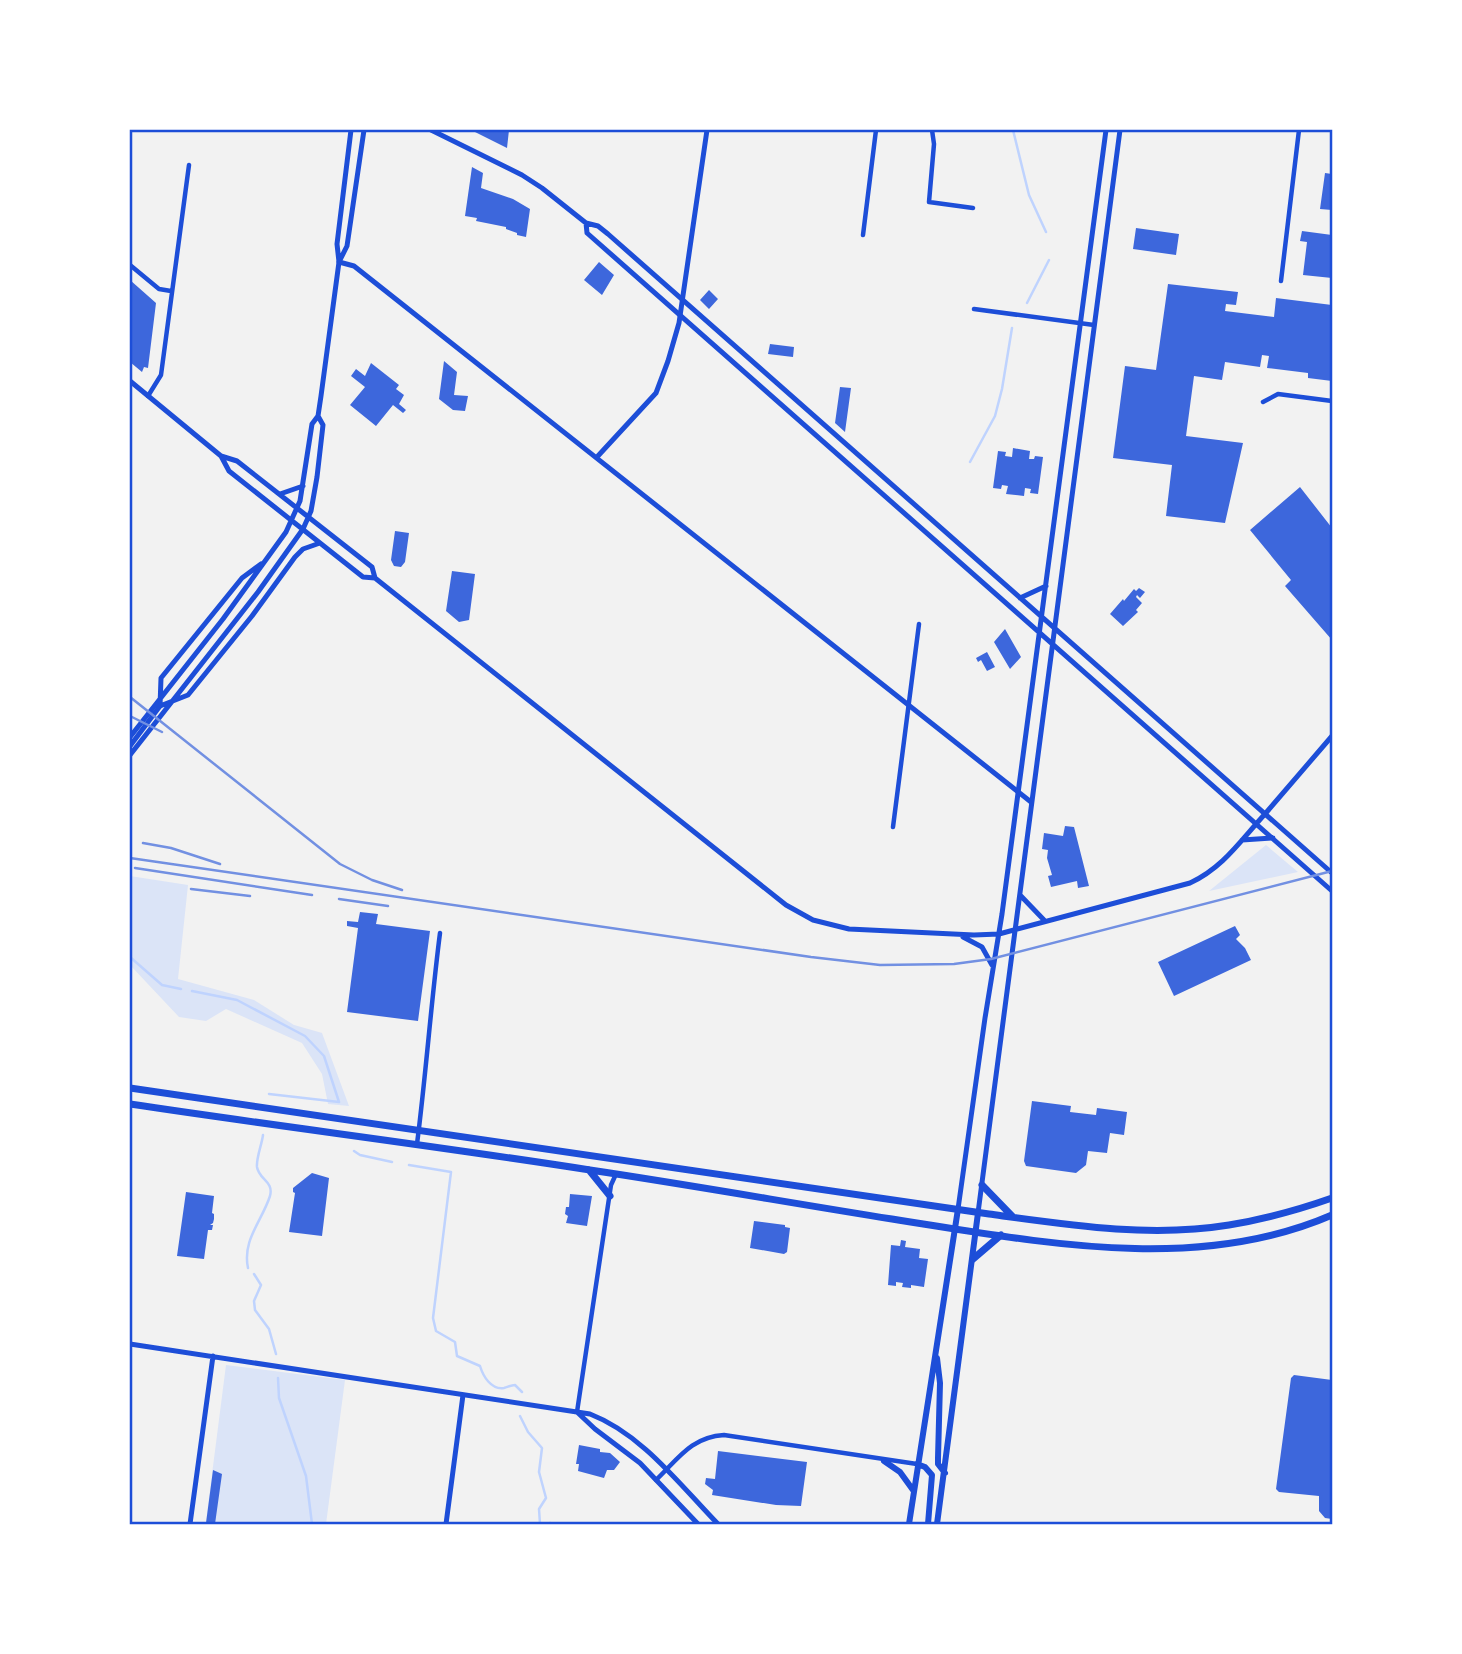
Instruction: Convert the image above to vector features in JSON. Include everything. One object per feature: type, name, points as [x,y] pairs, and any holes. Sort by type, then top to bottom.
[{"type":"highway","points":[[130,1088],[978,1213],[1120,1229],[1194,1229],[1259,1220],[1332,1198]]},
{"type":"highway","points":[[130,1104],[616,1174],[1080,1245],[1155,1249],[1244,1240],[1293,1229],[1332,1215]]},
{"type":"highway","points":[[616,1174],[629,1161]]},
{"type":"highway","points":[[588,1170],[610,1196]]},
{"type":"highway","points":[[982,1185],[1013,1217]]},
{"type":"highway","points":[[973,1259],[1001,1235]]},
{"type":"main road","points":[[130,737],[223,619],[266,560],[297,509],[312,424],[318,416],[339,262],[337,244],[351,130]]},
{"type":"main road","points":[[339,262],[348,246],[364,130]]},
{"type":"main road","points":[[431,130],[522,175],[586,223],[598,226],[1332,873]]},
{"type":"main road","points":[[597,457],[656,393],[671,351],[683,300],[707,130]]},
{"type":"main road","points":[[909,1524],[999,934],[1106,130]]},
{"type":"main road","points":[[937,1524],[1120,130]]},
{"type":"main road","points":[[586,223],[587,233],[1332,891]]},
{"type":"main road","points":[[339,262],[354,266],[1031,802]]},
{"type":"main road","points":[[130,381],[221,456],[237,461],[372,567],[375,578]]},
{"type":"main road","points":[[130,755],[258,592],[303,528],[313,501],[323,425],[318,416]]},
{"type":"main road","points":[[221,456],[229,471],[363,577],[375,578],[796,912],[829,926],[999,934],[1189,883],[1211,872],[1332,736]]},
{"type":"main road","points":[[280,494],[303,486]]},
{"type":"main road","points":[[130,746],[160,706],[188,695],[252,616],[295,557],[303,549],[320,543]]},
{"type":"main road","points":[[160,706],[161,678],[243,578],[266,560]]},
{"type":"main road","points":[[1020,598],[1046,586]]},
{"type":"main road","points":[[1242,840],[1273,838]]},
{"type":"main road","points":[[1020,894],[1044,920]]},
{"type":"main road","points":[[957,934],[982,947],[991,959],[993,967]]},
{"type":"main road","points":[[130,1344],[590,1414],[618,1427],[636,1440],[718,1524]]},
{"type":"main road","points":[[936,1349],[940,1383],[938,1464],[945,1473]]},
{"type":"main road","points":[[190,1524],[213,1356]]},
{"type":"main road","points":[[446,1524],[463,1395]]},
{"type":"main road","points":[[578,1412],[595,1429],[626,1451],[698,1524]]},
{"type":"main road","points":[[884,1461],[904,1476],[913,1490]]},
{"type":"main road","points":[[917,1464],[925,1467],[932,1475],[928,1524]]},
{"type":"street","points":[[863,235],[876,130]]},
{"type":"street","points":[[932,130],[934,144],[929,202],[973,208]]},
{"type":"street","points":[[1280,281],[1299,130]]},
{"type":"street","points":[[148,396],[160,375],[189,165]]},
{"type":"street","points":[[130,265],[159,289],[171,291]]},
{"type":"street","points":[[974,309],[1094,325]]},
{"type":"street","points":[[1263,402],[1278,394],[1332,401]]},
{"type":"street","points":[[893,827],[919,624]]},
{"type":"street","points":[[417,1146],[440,933]]},
{"type":"street","points":[[578,1412],[610,1196],[616,1174]]},
{"type":"street","points":[[656,1480],[695,1442],[704,1437],[724,1434],[884,1461],[917,1464]]},
{"type":"shaded area","points":[[1266,845],[1298,872],[1209,891]]},
{"type":"shaded area","points":[[130,876],[188,885],[178,979],[254,1000],[294,1025],[322,1033],[349,1106],[328,1104],[322,1074],[302,1043],[226,1009],[206,1021],[179,1017],[130,965]]},
{"type":"shaded area","points":[[226,1365],[345,1380],[326,1524],[224,1524],[206,1521]]},
{"type":"building","points":[[471,130],[509,130],[507,148]]},
{"type":"building","points":[[472,167],[483,173],[481,188],[513,199],[530,209],[526,237],[517,235],[506,227],[465,216]]},
{"type":"building","points":[[1325,173],[1332,174],[1332,210],[1320,209]]},
{"type":"building","points":[[1136,228],[1179,234],[1176,255],[1133,249]]},
{"type":"building","points":[[1302,231],[1332,235],[1332,278],[1303,275],[1307,242],[1300,241]]},
{"type":"building","points":[[599,262],[614,275],[602,295],[584,280]]},
{"type":"building","points":[[130,280],[156,303],[148,368],[144,367],[142,372],[130,362]]},
{"type":"building","points":[[1168,284],[1238,292],[1236,305],[1226,304],[1225,311],[1274,317],[1276,298],[1332,305],[1332,381],[1308,378],[1308,373],[1267,368],[1269,356],[1262,355],[1260,367],[1225,362],[1222,380],[1194,376],[1186,436],[1243,443],[1225,523],[1166,516],[1172,465],[1113,458],[1125,366],[1156,370]]},
{"type":"building","points":[[709,290],[718,299],[709,309],[700,300]]},
{"type":"building","points":[[770,344],[794,347],[793,357],[768,354]]},
{"type":"building","points":[[444,361],[457,372],[454,395],[468,396],[465,411],[453,410],[439,399]]},
{"type":"building","points":[[371,363],[399,385],[396,389],[404,395],[399,404],[406,410],[403,413],[393,405],[376,426],[350,405],[365,387],[351,376],[356,369],[365,376]]},
{"type":"building","points":[[840,387],[851,388],[845,432],[835,423]]},
{"type":"building","points":[[1013,448],[1030,451],[1029,459],[1034,459],[1035,456],[1043,457],[1038,494],[1030,493],[1031,489],[1025,488],[1024,496],[1006,494],[1008,486],[993,488],[998,451],[1006,452],[1005,456],[1012,457]]},
{"type":"building","points":[[1300,487],[1332,528],[1332,640],[1285,586],[1291,580],[1250,530]]},
{"type":"building","points":[[395,531],[409,533],[405,562],[401,567],[394,566],[391,560]]},
{"type":"building","points":[[452,571],[475,574],[469,620],[459,622],[446,611]]},
{"type":"building","points":[[1139,588],[1145,592],[1140,598],[1137,595],[1136,597],[1142,603],[1136,610],[1138,612],[1123,626],[1110,614],[1134,589],[1136,591]]},
{"type":"building","points":[[1005,629],[1021,657],[1010,669],[994,642]]},
{"type":"building","points":[[987,652],[995,667],[987,671],[981,660],[978,662],[976,658]]},
{"type":"building","points":[[1065,826],[1074,827],[1089,886],[1078,888],[1077,881],[1051,887],[1048,876],[1052,875],[1047,858],[1048,850],[1042,849],[1044,833],[1063,836]]},
{"type":"building","points":[[360,912],[378,914],[376,924],[430,931],[418,1021],[347,1012],[358,928],[347,926],[347,921],[358,922]]},
{"type":"building","points":[[1235,926],[1240,935],[1236,939],[1251,960],[1174,996],[1158,962]]},
{"type":"building","points":[[1032,1101],[1071,1106],[1070,1112],[1096,1115],[1097,1108],[1127,1112],[1124,1135],[1110,1133],[1107,1153],[1088,1151],[1086,1165],[1076,1173],[1026,1166],[1024,1161]]},
{"type":"building","points":[[312,1173],[329,1178],[322,1236],[289,1232],[295,1193],[293,1188]]},
{"type":"building","points":[[186,1192],[214,1196],[214,1219],[210,1225],[213,1225],[212,1230],[208,1230],[204,1259],[177,1256]]},
{"type":"building","points":[[570,1194],[592,1196],[587,1226],[566,1223],[568,1216],[565,1214],[566,1207],[569,1207]]},
{"type":"building","points":[[754,1221],[790,1228],[787,1252],[784,1254],[750,1248]]},
{"type":"building","points":[[901,1240],[906,1241],[905,1247],[920,1249],[919,1258],[928,1259],[924,1287],[902,1287],[903,1283],[896,1282],[896,1286],[888,1285],[891,1245],[900,1246]]},
{"type":"building","points":[[1294,1375],[1332,1380],[1332,1519],[1325,1518],[1319,1511],[1319,1496],[1279,1492],[1276,1489],[1291,1378]]},
{"type":"building","points":[[579,1445],[610,1453],[620,1462],[614,1470],[607,1470],[604,1478],[578,1471],[579,1464],[576,1464]]},
{"type":"building","points":[[718,1451],[807,1462],[801,1506],[712,1495],[713,1490],[705,1484],[706,1478],[715,1479]]},
{"type":"building","points":[[213,1470],[222,1474],[215,1524],[206,1523]]},
{"type":"waterway","points":[[1013,130],[1029,195],[1046,232]]},
{"type":"waterway","points":[[1027,303],[1049,260]]},
{"type":"waterway","points":[[970,462],[995,416],[1012,328]]},
{"type":"waterway","points":[[130,957],[162,985],[181,989]]},
{"type":"waterway","points":[[192,991],[237,1000],[305,1036],[324,1056],[339,1102],[269,1094]]},
{"type":"waterway","points":[[248,1268],[250,1240],[271,1191],[257,1167],[263,1135]]},
{"type":"waterway","points":[[354,1151],[360,1155],[392,1162]]},
{"type":"waterway","points":[[409,1165],[451,1172],[433,1318],[436,1331],[455,1342],[457,1356],[480,1366],[491,1385],[499,1388],[515,1385],[522,1392]]},
{"type":"waterway","points":[[254,1274],[261,1285],[254,1301],[255,1310],[269,1329],[276,1354]]},
{"type":"waterway","points":[[278,1378],[279,1398],[306,1476],[312,1524]]},
{"type":"waterway","points":[[520,1416],[528,1432],[542,1448],[539,1472],[546,1498],[539,1509],[540,1524]]},
{"type":"waterway","points":[[547,1524],[554,1524]]},
{"type":"railway","points":[[130,697],[340,864],[372,880],[402,890]]},
{"type":"railway","points":[[130,716],[162,732]]},
{"type":"railway","points":[[143,843],[171,848],[220,864]]},
{"type":"railway","points":[[130,858],[880,965],[954,964],[991,959],[1332,871]]},
{"type":"railway","points":[[135,868],[312,895]]},
{"type":"railway","points":[[191,889],[250,896]]},
{"type":"railway","points":[[339,899],[388,906]]}]
